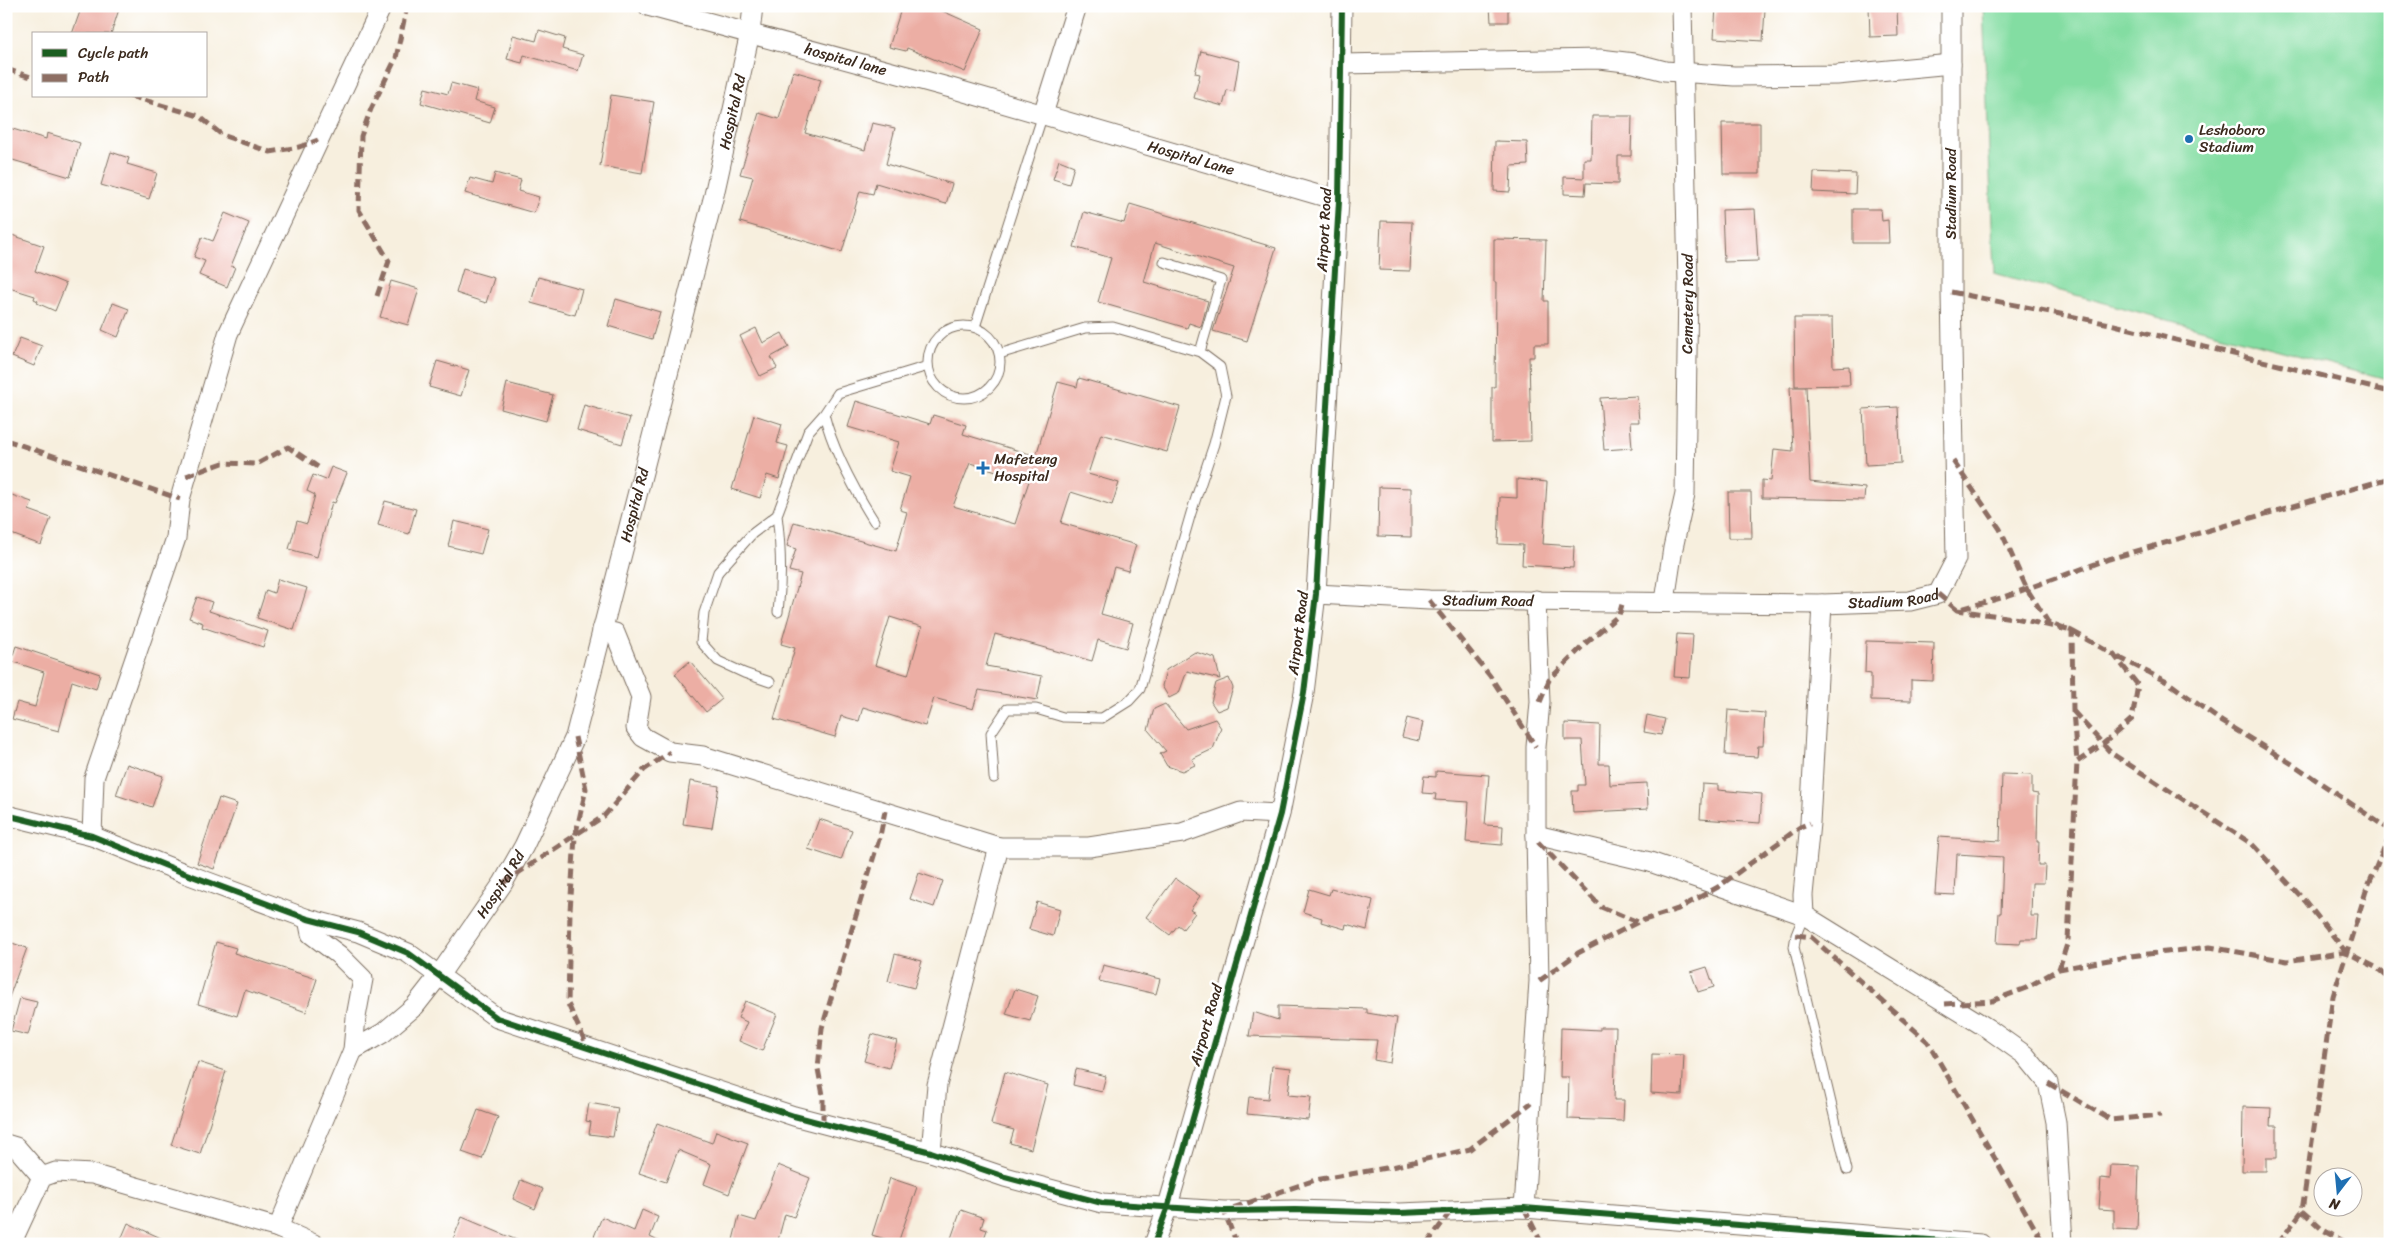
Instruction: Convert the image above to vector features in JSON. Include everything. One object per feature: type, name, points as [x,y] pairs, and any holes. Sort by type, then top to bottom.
[{"type":"street","points":[[92,836],[94,778],[176,538],[180,499],[228,334],[382,6]]},
{"type":"street","name":"hospital lane","points":[[648,6],[1043,114]]},
{"type":"street","name":"Hospital Rd","points":[[353,1050],[390,1028],[415,1006],[440,974],[503,883],[548,798],[575,737],[714,196],[750,33],[753,6]]},
{"type":"street","points":[[1043,114],[1077,6]]},
{"type":"street","name":"Airport Road","points":[[1154,1244],[1167,1209],[1280,814],[1304,693],[1316,594],[1339,201],[1342,6]]},
{"type":"street","name":"Cemetery Road","points":[[1665,601],[1673,548],[1686,494],[1688,284],[1682,6]]},
{"type":"street","name":"Stadium Road","points":[[1316,594],[1429,600],[1822,604],[1910,601],[1938,594],[1956,559],[1951,292],[1951,6]]},
{"type":"street","points":[[1342,64],[1600,59],[1634,63],[1684,73],[1734,76],[1837,75],[1951,64]]},
{"type":"street","name":"Hospital Lane","points":[[1043,114],[1339,201]]},
{"type":"street","points":[[1524,1208],[1539,981],[1536,747],[1540,702],[1536,600]]},
{"type":"street","points":[[1804,915],[1802,895],[1810,823],[1822,604]]},
{"type":"street","points":[[602,630],[615,633],[641,697],[636,728],[643,737],[659,747],[670,752],[703,756],[768,775],[999,847],[1089,847],[1182,833],[1241,812],[1280,814]]},
{"type":"street","points":[[6,815],[92,836],[184,873],[308,919],[358,932],[408,952],[497,1018],[794,1116],[932,1152],[1006,1177],[1102,1203],[1167,1209],[1400,1213],[1524,1208],[1981,1244]]},
{"type":"street","points":[[1536,835],[1650,862],[1804,915],[1987,1028],[2025,1055],[2048,1083],[2056,1122],[2063,1244]]},
{"type":"street","points":[[932,1152],[937,1085],[999,847]]},
{"type":"street","points":[[278,1228],[353,1050],[356,1017],[363,979],[339,955],[311,934],[308,919]]},
{"type":"street","points":[[6,1144],[16,1147],[42,1177]]},
{"type":"street","points":[[10,1244],[42,1177],[56,1172],[92,1174],[278,1228],[314,1244]]},
{"type":"lane","points":[[975,327],[1043,114]]},
{"type":"lane","points":[[1164,262],[1221,280],[1200,352]]},
{"type":"lane","points":[[961,326],[975,327],[987,334],[996,345],[999,354],[1000,372],[993,385],[982,394],[968,398],[954,397],[942,390],[932,379],[928,366],[930,352],[936,339],[947,330],[961,326]]},
{"type":"lane","points":[[994,778],[991,733],[1008,709],[1036,709],[1063,717],[1102,718],[1129,701],[1140,689],[1191,513],[1214,444],[1226,396],[1220,366],[1200,352],[1113,327],[1084,328],[999,354]]},
{"type":"lane","points":[[778,612],[781,591],[777,515],[808,432],[824,414],[838,393],[928,366]]},
{"type":"lane","points":[[824,414],[828,430],[839,454],[874,521]]},
{"type":"lane","points":[[770,682],[718,661],[701,642],[704,613],[718,572],[752,534],[777,515]]},
{"type":"lane","points":[[1804,915],[1796,934],[1794,947],[1847,1170]]},
{"type":"green space","name":"Leshoboro Stadium","points":[[1983,6],[2390,6],[2390,380],[1994,273]]},
{"type":"building","points":[[82,6],[120,6],[112,32],[73,32]]},
{"type":"building","points":[[902,6],[931,6],[983,29],[965,72],[907,48],[906,51],[889,47]]},
{"type":"building","points":[[1490,6],[1508,6],[1508,22],[1491,22]]},
{"type":"building","points":[[1716,6],[1765,9],[1763,41],[1714,38]]},
{"type":"building","points":[[1869,6],[1897,6],[1898,36],[1870,37]]},
{"type":"building","points":[[539,30],[565,38],[562,49],[583,55],[578,71],[524,55],[522,63],[507,59],[513,35],[536,41]]},
{"type":"building","points":[[1201,51],[1239,61],[1234,92],[1227,90],[1223,106],[1194,98],[1200,74],[1195,73]]},
{"type":"building","points":[[793,71],[821,79],[805,133],[865,150],[872,123],[895,128],[886,164],[952,184],[946,204],[876,183],[873,194],[860,191],[842,252],[740,222],[753,177],[740,174],[759,113],[779,119]]},
{"type":"building","points":[[451,83],[477,90],[474,101],[495,107],[490,123],[421,103],[425,88],[448,94]]},
{"type":"building","points":[[611,95],[654,102],[642,173],[600,166]]},
{"type":"building","points":[[1592,116],[1632,116],[1631,156],[1618,156],[1618,184],[1586,183],[1585,195],[1564,194],[1564,177],[1584,178],[1584,159],[1591,159]]},
{"type":"building","points":[[1722,123],[1760,123],[1760,174],[1723,174]]},
{"type":"building","points":[[6,127],[46,139],[47,133],[80,143],[70,177],[6,158]]},
{"type":"building","points":[[1495,141],[1527,142],[1528,165],[1511,166],[1510,192],[1494,191]]},
{"type":"building","points":[[111,152],[129,158],[127,164],[157,173],[149,199],[101,185]]},
{"type":"building","points":[[1059,160],[1074,166],[1069,184],[1053,179]]},
{"type":"building","points":[[1814,172],[1856,174],[1855,194],[1813,192]]},
{"type":"building","points":[[495,173],[521,180],[518,191],[539,197],[534,213],[465,193],[470,178],[492,184]]},
{"type":"building","points":[[1130,204],[1276,248],[1247,341],[1213,331],[1234,268],[1155,243],[1144,282],[1208,301],[1201,327],[1189,323],[1187,328],[1098,302],[1111,258],[1074,247],[1084,212],[1124,223]]},
{"type":"building","points":[[1755,209],[1758,261],[1724,262],[1722,210]]},
{"type":"building","points":[[1853,209],[1881,209],[1882,221],[1888,220],[1889,243],[1853,243]]},
{"type":"building","points":[[225,213],[249,223],[231,266],[235,267],[227,287],[199,275],[205,261],[194,257],[202,237],[213,241]]},
{"type":"building","points":[[1381,221],[1412,222],[1410,271],[1379,270]]},
{"type":"building","points":[[6,233],[44,246],[35,271],[66,284],[55,311],[37,303],[38,301],[34,299],[35,296],[6,287]]},
{"type":"building","points":[[1494,239],[1546,240],[1544,301],[1548,301],[1548,344],[1534,344],[1534,357],[1529,357],[1531,441],[1492,442],[1492,387],[1495,387],[1496,282],[1494,282]]},
{"type":"building","points":[[463,269],[494,278],[486,303],[456,293]]},
{"type":"building","points":[[538,277],[582,289],[575,315],[531,303]]},
{"type":"building","points":[[391,281],[419,289],[408,325],[380,317]]},
{"type":"building","points":[[616,299],[660,312],[652,339],[608,326]]},
{"type":"building","points":[[113,303],[129,309],[118,337],[102,330]]},
{"type":"building","points":[[1794,318],[1832,318],[1833,367],[1849,366],[1850,385],[1795,386]]},
{"type":"building","points":[[756,328],[763,343],[782,333],[789,347],[771,357],[777,368],[760,376],[740,336]]},
{"type":"building","points":[[20,338],[42,346],[34,366],[12,357]]},
{"type":"building","points":[[437,361],[469,370],[461,396],[429,387]]},
{"type":"building","points":[[1079,378],[1180,407],[1167,452],[1101,434],[1088,474],[1119,483],[1112,505],[1071,492],[1061,523],[1136,545],[1128,571],[1114,567],[1101,614],[1133,623],[1126,648],[1098,640],[1092,661],[995,634],[986,666],[1042,676],[1037,700],[979,690],[973,709],[934,698],[925,726],[863,707],[859,721],[841,716],[835,737],[774,719],[795,648],[781,644],[801,574],[789,571],[796,549],[787,546],[794,522],[896,551],[907,512],[900,510],[910,477],[890,471],[899,442],[848,427],[856,401],[930,424],[933,415],[966,425],[963,434],[1036,456],[1058,382],[1077,387]],"holes":[[[970,463],[1029,481],[1015,524],[953,506]],[[890,617],[922,627],[908,675],[875,665]]]},
{"type":"building","points":[[507,383],[553,395],[546,421],[501,409]]},
{"type":"building","points":[[1790,387],[1806,387],[1810,482],[1865,488],[1864,500],[1762,498],[1762,480],[1771,481],[1774,449],[1793,451]]},
{"type":"building","points":[[1637,396],[1639,422],[1630,422],[1632,448],[1604,450],[1600,398]]},
{"type":"building","points":[[584,405],[630,418],[622,444],[577,430]]},
{"type":"building","points":[[1898,407],[1901,463],[1866,465],[1863,409]]},
{"type":"building","points":[[754,415],[782,424],[777,443],[788,446],[779,479],[767,475],[760,498],[732,489]]},
{"type":"building","points":[[331,467],[347,473],[335,503],[332,502],[317,557],[289,549],[297,521],[307,524],[315,495],[307,491],[313,475],[326,480]]},
{"type":"building","points":[[1517,479],[1547,482],[1543,544],[1574,546],[1573,568],[1522,565],[1523,545],[1498,544],[1500,497],[1517,498]]},
{"type":"building","points":[[1379,487],[1411,488],[1411,537],[1378,536]]},
{"type":"building","points":[[1728,492],[1751,492],[1752,538],[1729,538]]},
{"type":"building","points":[[6,493],[32,502],[29,510],[51,518],[41,545],[6,532]]},
{"type":"building","points":[[385,501],[416,509],[409,534],[378,525]]},
{"type":"building","points":[[454,521],[488,529],[481,554],[448,546]]},
{"type":"building","points":[[278,579],[307,588],[294,630],[257,618],[266,590],[274,593]]},
{"type":"building","points":[[197,597],[212,602],[209,611],[268,631],[263,647],[202,627],[203,623],[189,618]]},
{"type":"building","points":[[1677,634],[1693,635],[1690,678],[1674,677]]},
{"type":"building","points":[[1866,641],[1934,643],[1933,681],[1911,680],[1911,701],[1871,700],[1871,674],[1865,673]]},
{"type":"building","points":[[16,646],[100,674],[96,689],[72,681],[59,731],[12,719],[17,702],[35,707],[44,672],[11,661]]},
{"type":"building","points":[[1195,652],[1215,658],[1220,679],[1187,671],[1179,693],[1169,698],[1162,686],[1166,670]]},
{"type":"building","points":[[690,661],[722,699],[706,712],[675,674]]},
{"type":"building","points":[[1229,678],[1233,688],[1227,707],[1217,711],[1211,702],[1216,683]]},
{"type":"building","points":[[1165,704],[1186,729],[1215,719],[1221,728],[1213,749],[1192,759],[1195,765],[1182,771],[1167,766],[1160,754],[1166,751],[1148,730],[1154,709]]},
{"type":"building","points":[[1728,710],[1765,713],[1763,746],[1758,746],[1757,757],[1725,755]]},
{"type":"building","points":[[1647,715],[1665,719],[1661,735],[1644,732]]},
{"type":"building","points":[[1407,718],[1423,722],[1419,741],[1402,737]]},
{"type":"building","points":[[1565,723],[1600,725],[1599,764],[1609,764],[1610,785],[1647,783],[1648,809],[1573,813],[1572,791],[1578,791],[1578,785],[1585,785],[1582,740],[1565,740]]},
{"type":"building","points":[[127,764],[163,776],[152,807],[116,795]]},
{"type":"building","points":[[1436,771],[1489,775],[1485,825],[1503,826],[1502,845],[1466,842],[1469,802],[1435,800],[1436,794],[1422,793],[1424,776],[1436,777]]},
{"type":"building","points":[[2002,774],[2032,775],[2032,793],[2038,794],[2038,865],[2045,865],[2044,883],[2032,883],[2031,916],[2039,916],[2037,939],[2021,939],[2020,944],[1997,943],[1999,913],[2001,913],[2003,857],[1957,854],[1955,895],[1935,894],[1939,837],[2000,841]]},
{"type":"building","points":[[690,781],[719,786],[712,828],[683,824]]},
{"type":"building","points":[[1702,784],[1718,785],[1718,790],[1762,794],[1760,823],[1700,819]]},
{"type":"building","points":[[219,798],[237,804],[214,869],[197,863]]},
{"type":"building","points":[[819,819],[852,830],[841,860],[808,849]]},
{"type":"building","points":[[919,873],[943,881],[934,907],[910,899]]},
{"type":"building","points":[[1175,878],[1200,896],[1190,910],[1195,913],[1183,929],[1178,925],[1170,935],[1146,917]]},
{"type":"building","points":[[1309,889],[1329,895],[1331,889],[1373,900],[1367,930],[1346,924],[1345,929],[1321,922],[1322,918],[1303,912]]},
{"type":"building","points":[[1037,902],[1060,909],[1053,936],[1029,929]]},
{"type":"building","points":[[6,941],[27,948],[8,1000],[6,1000]]},
{"type":"building","points":[[216,942],[236,948],[234,953],[317,979],[306,1012],[245,990],[237,1016],[198,1004]]},
{"type":"building","points":[[895,954],[922,961],[914,988],[888,981]]},
{"type":"building","points":[[1103,965],[1160,979],[1156,994],[1099,981]]},
{"type":"building","points":[[1707,967],[1714,987],[1698,992],[1691,972]]},
{"type":"building","points":[[1015,989],[1038,996],[1030,1021],[1006,1014]]},
{"type":"building","points":[[20,998],[37,1002],[28,1035],[11,1031]]},
{"type":"building","points":[[745,1001],[777,1014],[762,1051],[739,1041],[747,1022],[738,1018]]},
{"type":"building","points":[[1278,1006],[1367,1009],[1367,1013],[1397,1018],[1390,1063],[1374,1060],[1377,1040],[1249,1036],[1253,1012],[1278,1020]]},
{"type":"building","points":[[1600,1027],[1616,1027],[1614,1100],[1624,1100],[1623,1121],[1568,1119],[1569,1077],[1560,1077],[1561,1028],[1600,1030]]},
{"type":"building","points":[[872,1034],[897,1041],[889,1068],[864,1061]]},
{"type":"building","points":[[1652,1054],[1684,1055],[1682,1095],[1651,1093]]},
{"type":"building","points":[[198,1062],[226,1071],[200,1154],[171,1145]]},
{"type":"building","points":[[1272,1066],[1291,1068],[1288,1095],[1311,1097],[1308,1120],[1247,1114],[1249,1097],[1268,1099]]},
{"type":"building","points":[[1076,1069],[1106,1076],[1102,1092],[1073,1085]]},
{"type":"building","points":[[1005,1072],[1048,1085],[1031,1149],[1010,1143],[1014,1130],[991,1124]]},
{"type":"building","points":[[589,1103],[618,1108],[613,1137],[589,1134],[591,1122],[586,1121]]},
{"type":"building","points":[[2243,1107],[2271,1108],[2270,1126],[2277,1126],[2277,1158],[2266,1158],[2266,1171],[2242,1171]]},
{"type":"building","points":[[478,1110],[498,1117],[482,1159],[462,1152]]},
{"type":"building","points":[[657,1123],[712,1143],[716,1131],[748,1143],[729,1194],[704,1184],[711,1164],[678,1150],[666,1182],[639,1173]]},
{"type":"building","points":[[778,1165],[810,1178],[794,1217],[785,1214],[777,1244],[746,1244],[733,1240],[739,1216],[756,1221]]},
{"type":"building","points":[[2111,1165],[2139,1166],[2137,1230],[2114,1229],[2114,1210],[2099,1209],[2101,1178],[2110,1179]]},
{"type":"building","points":[[890,1178],[917,1187],[898,1243],[872,1235]]},
{"type":"building","points":[[521,1180],[543,1189],[535,1209],[513,1199]]},
{"type":"building","points":[[642,1210],[658,1217],[650,1237],[664,1244],[591,1244],[602,1217],[634,1231]]},
{"type":"building","points":[[961,1210],[984,1218],[981,1228],[987,1230],[982,1244],[949,1244]]},
{"type":"building","points":[[462,1217],[526,1244],[451,1244]]},
{"type":"building","points":[[128,1223],[174,1244],[119,1244]]},
{"type":"marked path","points":[[377,296],[389,261],[359,210],[361,136],[371,109],[396,58],[407,6]]},
{"type":"marked path","points":[[6,69],[32,77]]},
{"type":"marked path","points":[[137,98],[199,116],[222,135],[270,152],[299,147],[318,140]]},
{"type":"marked path","points":[[1951,292],[2110,324],[2390,392]]},
{"type":"marked path","points":[[6,440],[180,499]]},
{"type":"marked path","points":[[186,476],[223,463],[257,464],[288,447],[318,467]]},
{"type":"marked path","points":[[1953,461],[2000,529],[2027,589],[2048,622],[2072,631],[2073,711],[2077,762],[2103,744],[2132,719],[2138,685],[2114,655],[2072,631],[2020,619],[1957,610]]},
{"type":"marked path","points":[[1938,594],[1957,610],[2001,598],[2109,559],[2390,478]]},
{"type":"marked path","points":[[1429,600],[1490,676],[1536,747]]},
{"type":"marked path","points":[[1540,702],[1549,680],[1587,642],[1619,615],[1623,601]]},
{"type":"marked path","points":[[2118,657],[2169,683],[2221,721],[2294,765],[2390,830]]},
{"type":"marked path","points":[[2073,711],[2111,753],[2252,844],[2305,901],[2346,952],[2377,968],[2390,979]]},
{"type":"marked path","points":[[575,737],[586,789],[575,837],[570,911],[568,1004],[589,1050]]},
{"type":"marked path","points":[[503,883],[604,816],[644,770],[670,752]]},
{"type":"marked path","points":[[2059,969],[2068,941],[2077,762]]},
{"type":"marked path","points":[[823,1124],[823,1095],[818,1069],[822,1028],[880,836],[885,811]]},
{"type":"marked path","points":[[1539,981],[1578,953],[1638,922],[1678,909],[1718,887],[1800,827],[1810,823]]},
{"type":"marked path","points":[[2278,1244],[2302,1211],[2333,996],[2366,891],[2390,834]]},
{"type":"marked path","points":[[1538,842],[1601,907],[1638,922]]},
{"type":"marked path","points":[[1796,935],[1811,937],[1928,1042],[2044,1244]]},
{"type":"marked path","points":[[1945,1004],[1992,1001],[2026,988],[2059,969],[2131,956],[2210,947],[2287,961],[2346,952]]},
{"type":"marked path","points":[[2048,1083],[2111,1120],[2161,1115]]},
{"type":"marked path","points":[[1237,1244],[1224,1211],[1315,1180],[1392,1167],[1470,1149],[1531,1103]]},
{"type":"marked path","points":[[1524,1208],[1542,1244]]},
{"type":"marked path","points":[[2302,1211],[2323,1230],[2349,1244]]},
{"type":"marked path","points":[[1427,1244],[1450,1212]]},
{"type":"cycle path","points":[[1154,1244],[1167,1209],[1280,814],[1304,693],[1316,594],[1339,201],[1342,6]]},
{"type":"cycle path","points":[[6,815],[92,836],[184,873],[308,919],[358,932],[408,953],[497,1018],[794,1116],[931,1152],[1005,1177],[1102,1203],[1224,1211],[1295,1210],[1400,1213],[1524,1208],[1981,1244]]},
{"type":"place","name":"Leshoboro Stadium","points":[[2189,139]]},
{"type":"place","name":"Mafeteng Hospital","points":[[983,468]]}]
